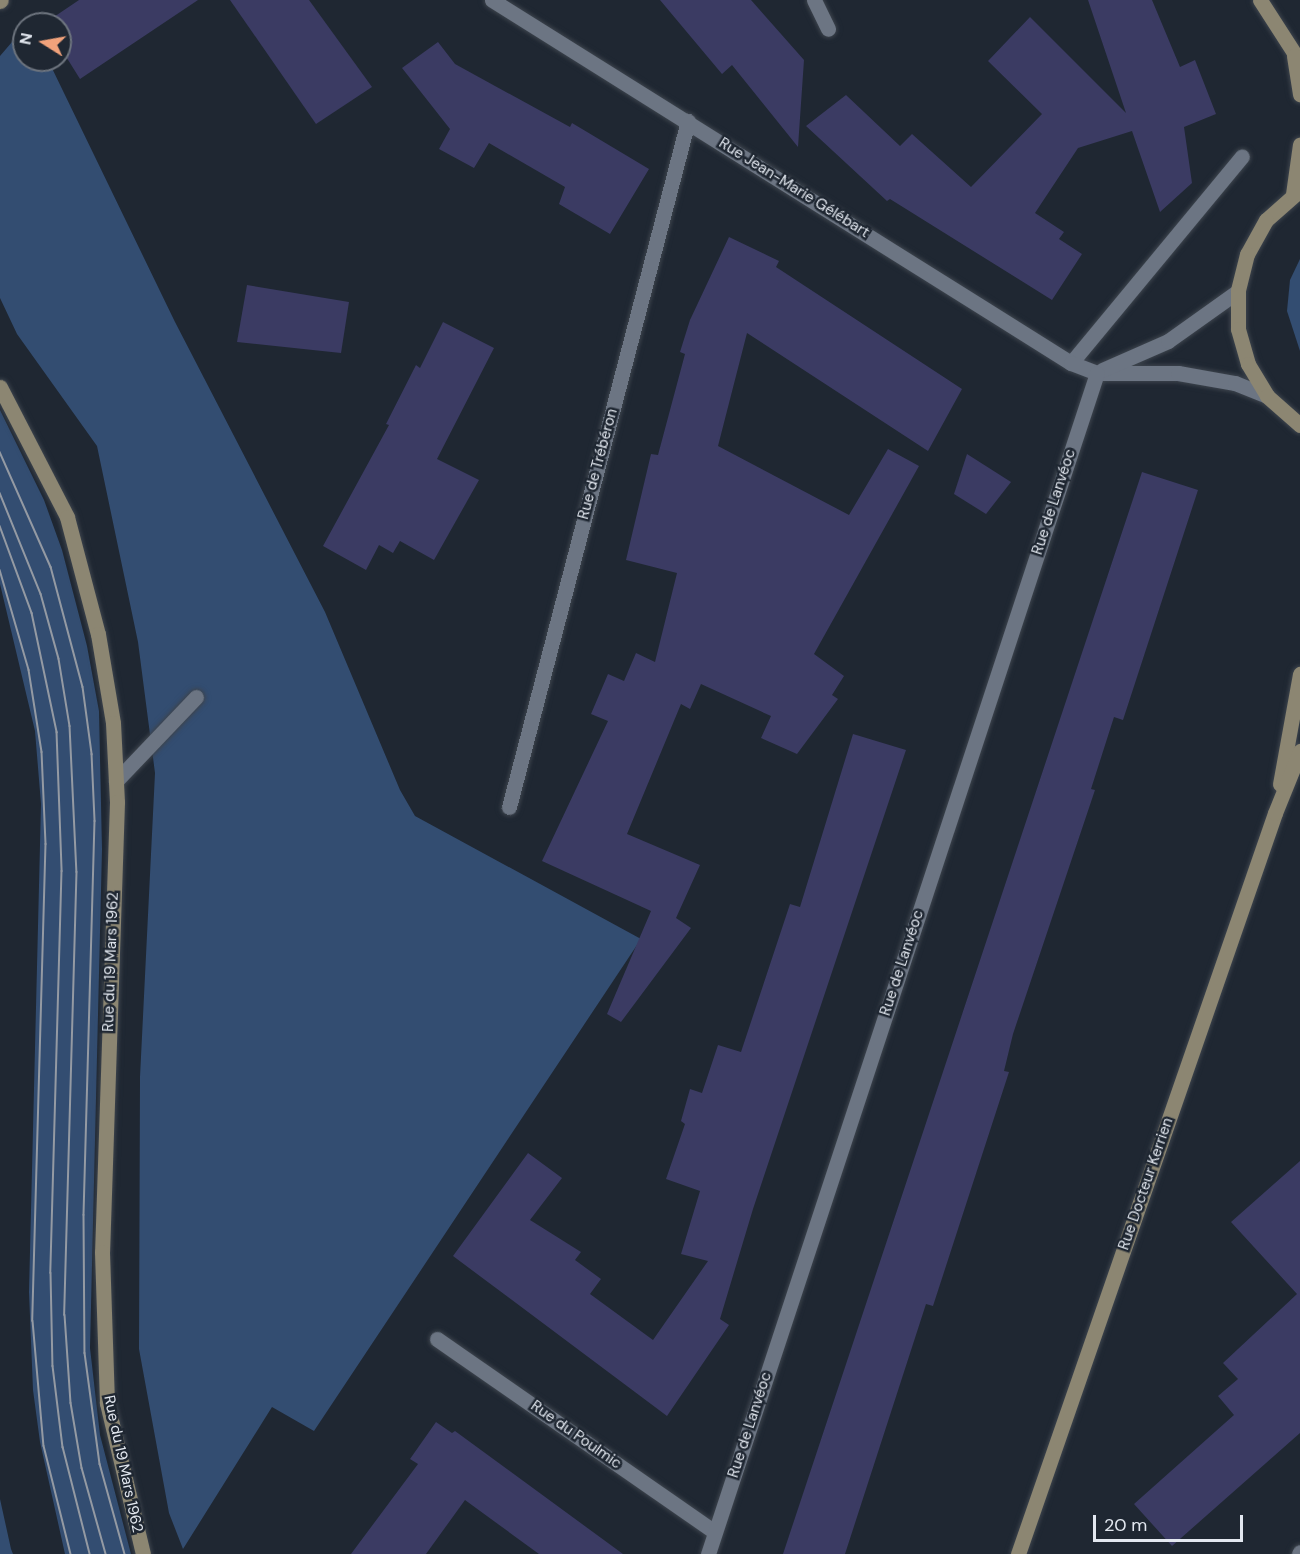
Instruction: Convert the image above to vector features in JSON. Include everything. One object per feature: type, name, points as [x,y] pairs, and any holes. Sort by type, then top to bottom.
[{"type":"main road","points":[[1260,0],[1297,59],[1300,95]]},
{"type":"main road","points":[[1300,144],[1297,192],[1261,229],[1247,254],[1238,291],[1238,328],[1248,364],[1267,396],[1300,426]]},
{"type":"main road","name":"Rue du 19 Mars 1962","points":[[0,387],[67,517],[98,634],[113,723],[116,781],[102,1252],[106,1391],[143,1554]]},
{"type":"main road","name":"Rue Docteur Kerrien","points":[[1275,813],[1300,674]]},
{"type":"main road","name":"Rue Docteur Kerrien","points":[[1018,1554],[1275,813],[1300,751]]},
{"type":"street","name":"Rue Jean-Marie Gélébart","points":[[492,0],[1071,363],[1097,373]]},
{"type":"street","points":[[814,0],[828,29]]},
{"type":"street","name":"Rue de Trébéron","points":[[509,807],[688,122]]},
{"type":"street","points":[[1071,363],[1242,156]]},
{"type":"street","points":[[1097,373],[1168,341],[1238,291]]},
{"type":"street","points":[[1097,373],[1178,374],[1235,383],[1267,396]]},
{"type":"street","name":"Rue de Lanvéoc","points":[[708,1554],[1097,373]]},
{"type":"street","points":[[116,781],[196,697]]},
{"type":"street","name":"Rue du Poulmic","points":[[437,1339],[715,1532]]},
{"type":"shaded area","points":[[12,42],[12,72],[54,72],[175,322],[325,612],[400,790],[415,816],[641,939],[314,1431],[272,1407],[183,1549],[169,1513],[139,1349],[140,1077],[155,773],[138,642],[97,446],[17,334],[0,298],[0,56]]},
{"type":"shaded area","points":[[1300,259],[1300,351],[1287,311],[1290,280]]},
{"type":"shaded area","points":[[0,410],[44,500],[62,550],[87,646],[99,711],[102,849],[90,1348],[100,1435],[131,1554],[65,1554],[40,1442],[33,1390],[29,1292],[41,804],[35,731],[0,584]]},
{"type":"shaded area","points":[[0,1499],[11,1549],[13,1554],[0,1554]]},
{"type":"building","points":[[79,0],[198,0],[80,79],[72,66],[72,12],[61,12]]},
{"type":"building","points":[[230,0],[309,0],[372,87],[316,124]]},
{"type":"building","points":[[660,0],[751,0],[804,60],[798,147],[732,65],[722,74]]},
{"type":"building","points":[[1088,0],[1152,0],[1180,67],[1195,60],[1216,114],[1184,127],[1192,183],[1160,212],[1132,131],[1078,148],[1035,213],[1064,232],[1059,239],[1082,254],[1052,300],[890,199],[887,201],[806,126],[846,95],[900,146],[912,134],[971,187],[1042,114],[988,61],[1030,17],[1126,113]]},
{"type":"building","points":[[438,42],[455,64],[570,127],[572,123],[649,169],[610,234],[559,204],[565,187],[489,143],[474,168],[439,149],[450,129],[402,68]]},
{"type":"building","points":[[729,237],[779,261],[776,267],[962,389],[928,451],[747,333],[718,446],[849,515],[888,449],[919,466],[814,654],[844,676],[832,695],[838,699],[797,754],[761,738],[771,716],[701,684],[690,709],[681,704],[627,834],[700,865],[676,918],[691,928],[621,1022],[607,1014],[651,911],[542,861],[608,721],[591,714],[608,674],[624,681],[636,653],[655,662],[677,573],[626,560],[651,454],[658,455],[685,354],[680,352],[690,320]]},
{"type":"building","points":[[247,285],[349,302],[341,353],[237,342]]},
{"type":"building","points":[[443,322],[494,348],[437,459],[479,480],[434,560],[400,541],[393,553],[379,545],[366,570],[323,546],[389,425],[386,424],[416,365],[420,368]]},
{"type":"building","points":[[967,454],[1011,482],[986,514],[954,494]]},
{"type":"building","points":[[1142,472],[1198,490],[1123,720],[1114,717],[1091,789],[1095,790],[1013,1034],[1004,1071],[1009,1072],[933,1306],[926,1304],[845,1554],[783,1554]]},
{"type":"building","points":[[853,734],[906,750],[753,1209],[720,1319],[729,1325],[667,1416],[453,1256],[528,1153],[562,1178],[530,1220],[581,1252],[575,1260],[601,1279],[590,1294],[653,1340],[708,1261],[681,1254],[700,1191],[666,1179],[685,1124],[681,1121],[690,1089],[702,1093],[718,1045],[741,1052],[790,904],[800,907]]},
{"type":"building","points":[[1300,1161],[1300,1433],[1172,1546],[1134,1504],[1234,1415],[1218,1396],[1238,1379],[1223,1363],[1297,1294],[1231,1222]]},
{"type":"building","points":[[436,1422],[452,1433],[455,1431],[623,1554],[539,1554],[465,1500],[426,1554],[351,1554],[418,1464],[410,1459]]},
{"type":"tram line","points":[[0,452],[51,567],[83,687],[92,754],[95,821],[84,1215],[85,1353],[100,1464],[125,1554]]},
{"type":"tram line","points":[[0,493],[41,594],[59,659],[70,726],[77,872],[65,1315],[71,1403],[82,1468],[106,1554]]},
{"type":"tram line","points":[[0,526],[32,613],[57,732],[62,871],[51,1273],[53,1366],[63,1447],[90,1554]]},
{"type":"tram line","points":[[0,570],[29,670],[42,752],[46,844],[33,1321],[44,1446],[71,1554]]}]
